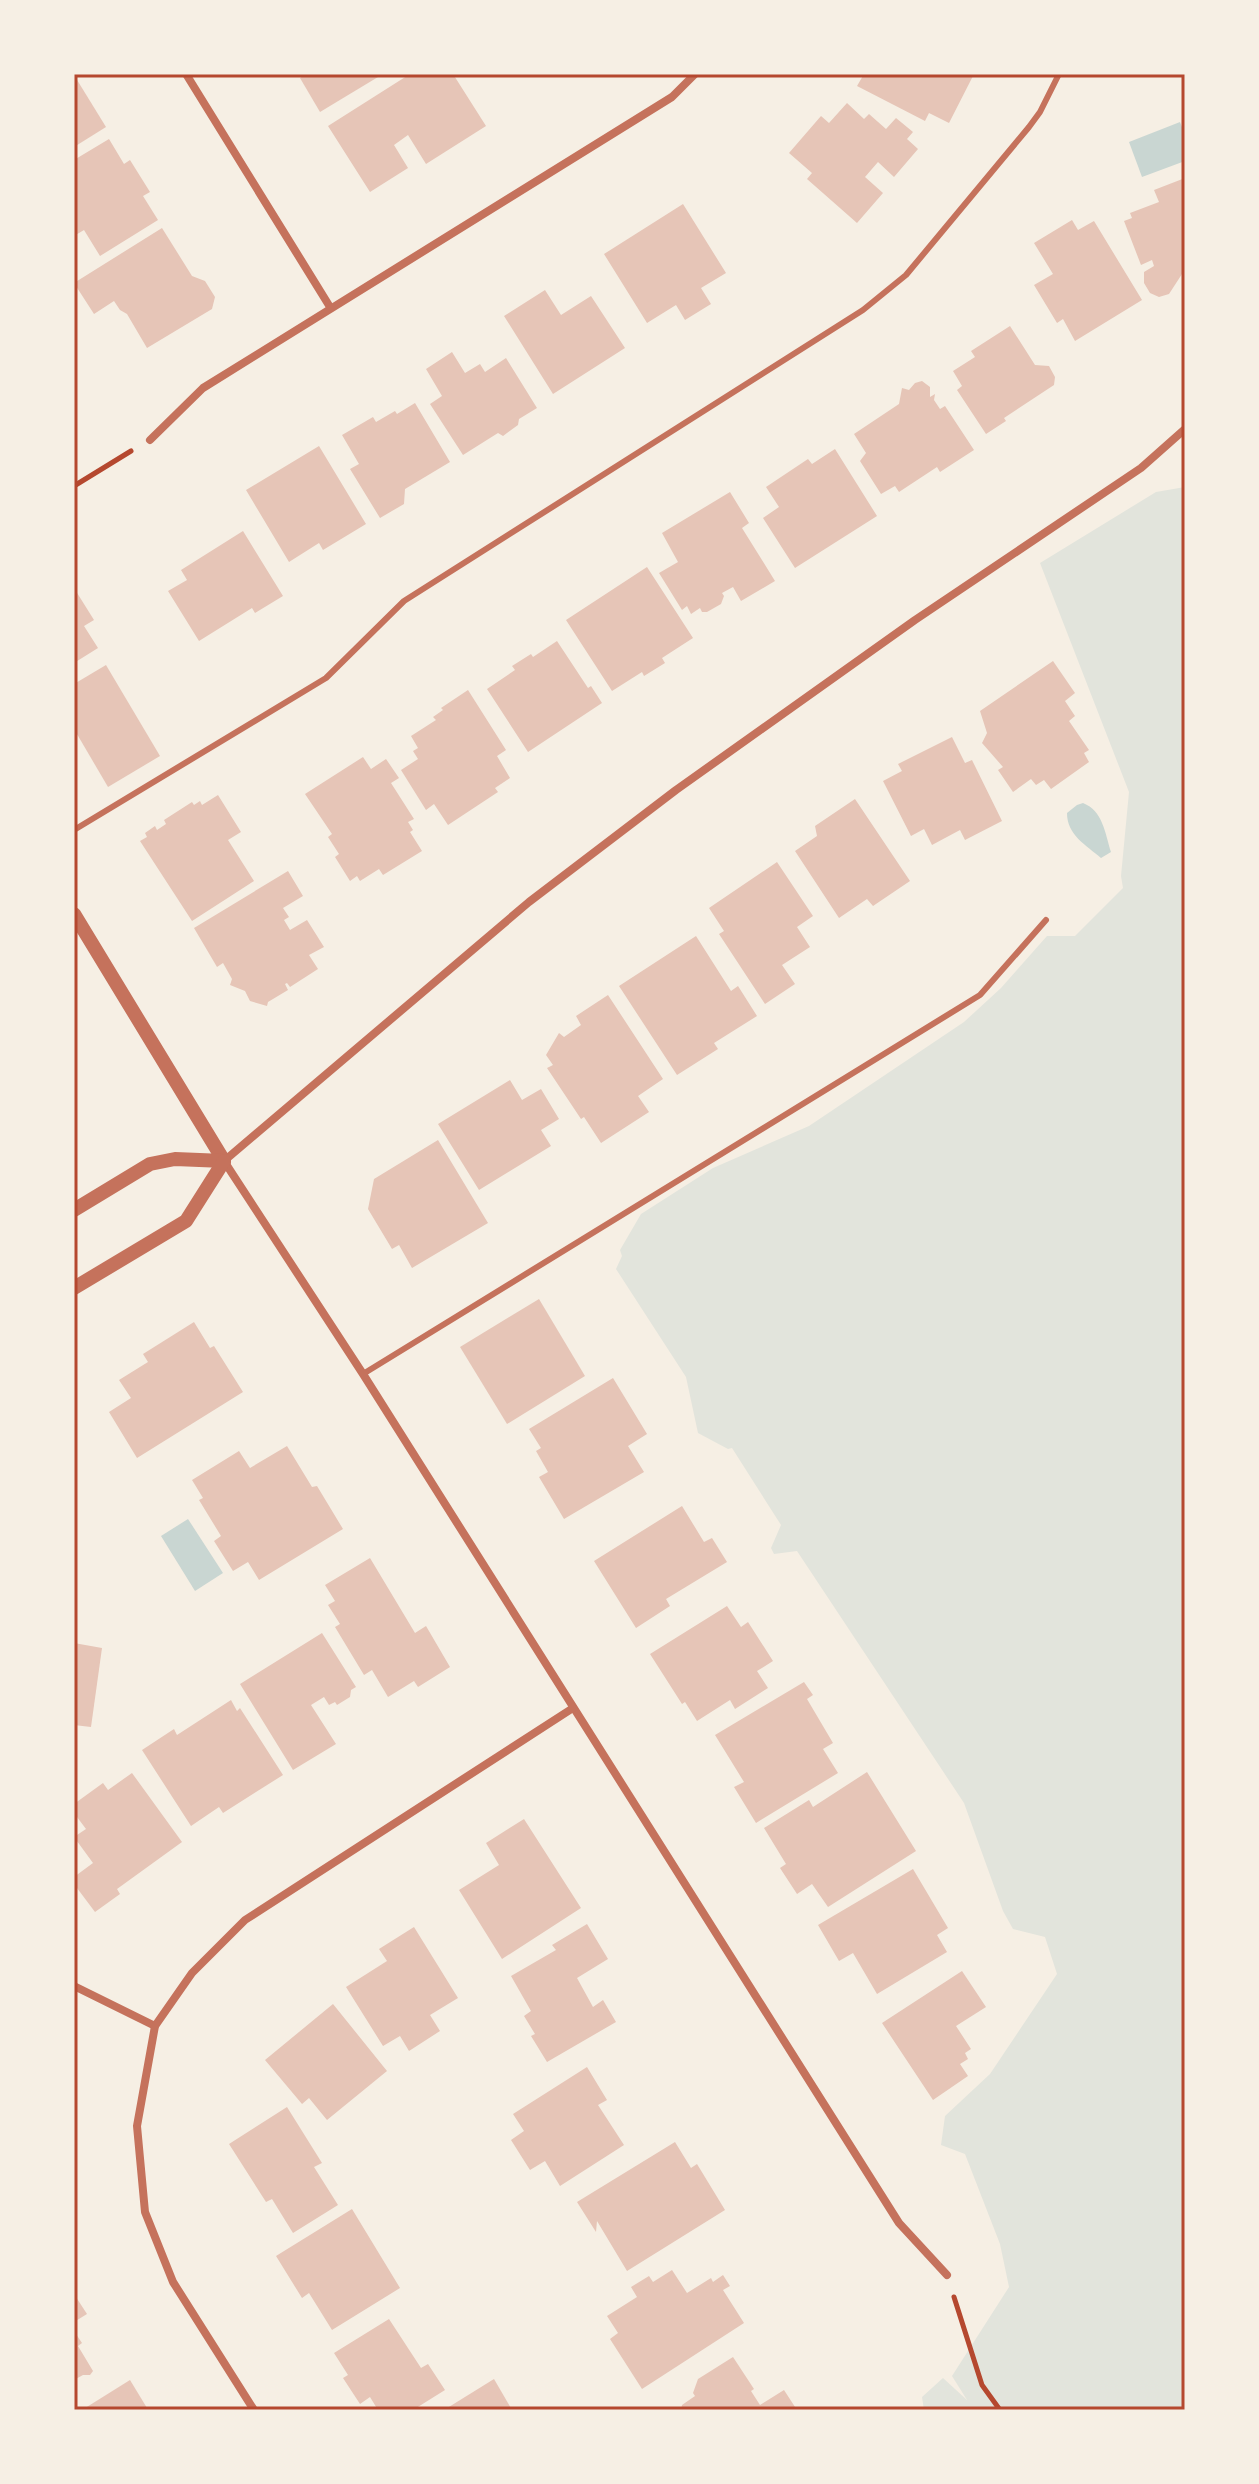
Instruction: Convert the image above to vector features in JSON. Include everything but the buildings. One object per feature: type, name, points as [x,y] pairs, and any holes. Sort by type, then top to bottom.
[{"type":"street","points":[[186,74],[330,307]]},
{"type":"street","points":[[150,440],[203,388],[672,97],[695,74]]},
{"type":"street","points":[[74,1288],[186,1221],[224,1161],[529,902],[676,790],[915,620],[1141,468],[1185,429]]},
{"type":"street","points":[[74,914],[224,1161],[363,1374],[899,2223],[947,2275]]},
{"type":"street","points":[[74,1210],[150,1164],[175,1159],[224,1161]]},
{"type":"street","points":[[254,2410],[173,2282],[145,2212],[137,2126],[155,2026],[192,1973],[245,1920],[573,1708]]},
{"type":"street","points":[[74,1986],[155,2026]]},
{"type":"lane","points":[[74,830],[326,678],[404,601],[863,310],[906,275],[1001,162],[1040,112],[1059,74]]},
{"type":"lane","points":[[363,1374],[980,995],[1046,920]]},
{"type":"path","points":[[74,486],[150,440]]},
{"type":"path","points":[[947,2275],[982,2385],[1000,2410]]},
{"type":"shaded area","points":[[1180,122],[1185,135],[1185,161],[1142,177],[1129,142]]},
{"type":"shaded area","points":[[1185,487],[1185,2410],[924,2410],[922,2397],[943,2378],[967,2400],[952,2376],[1009,2287],[1000,2244],[965,2154],[941,2145],[945,2116],[990,2074],[1057,1974],[1045,1937],[1013,1929],[1003,1911],[964,1803],[797,1551],[774,1554],[771,1548],[781,1525],[732,1448],[728,1449],[698,1433],[686,1377],[616,1269],[622,1256],[620,1250],[641,1214],[713,1168],[809,1126],[964,1022],[1001,988],[1047,936],[1075,936],[1123,888],[1121,876],[1129,792],[1040,563],[1156,492]]},
{"type":"shaded area","points":[[1083,803],[1095,811],[1105,830],[1111,852],[1101,858],[1078,839],[1068,821],[1067,813]]},
{"type":"shaded area","points":[[188,1519],[223,1573],[195,1591],[161,1536]]}]
